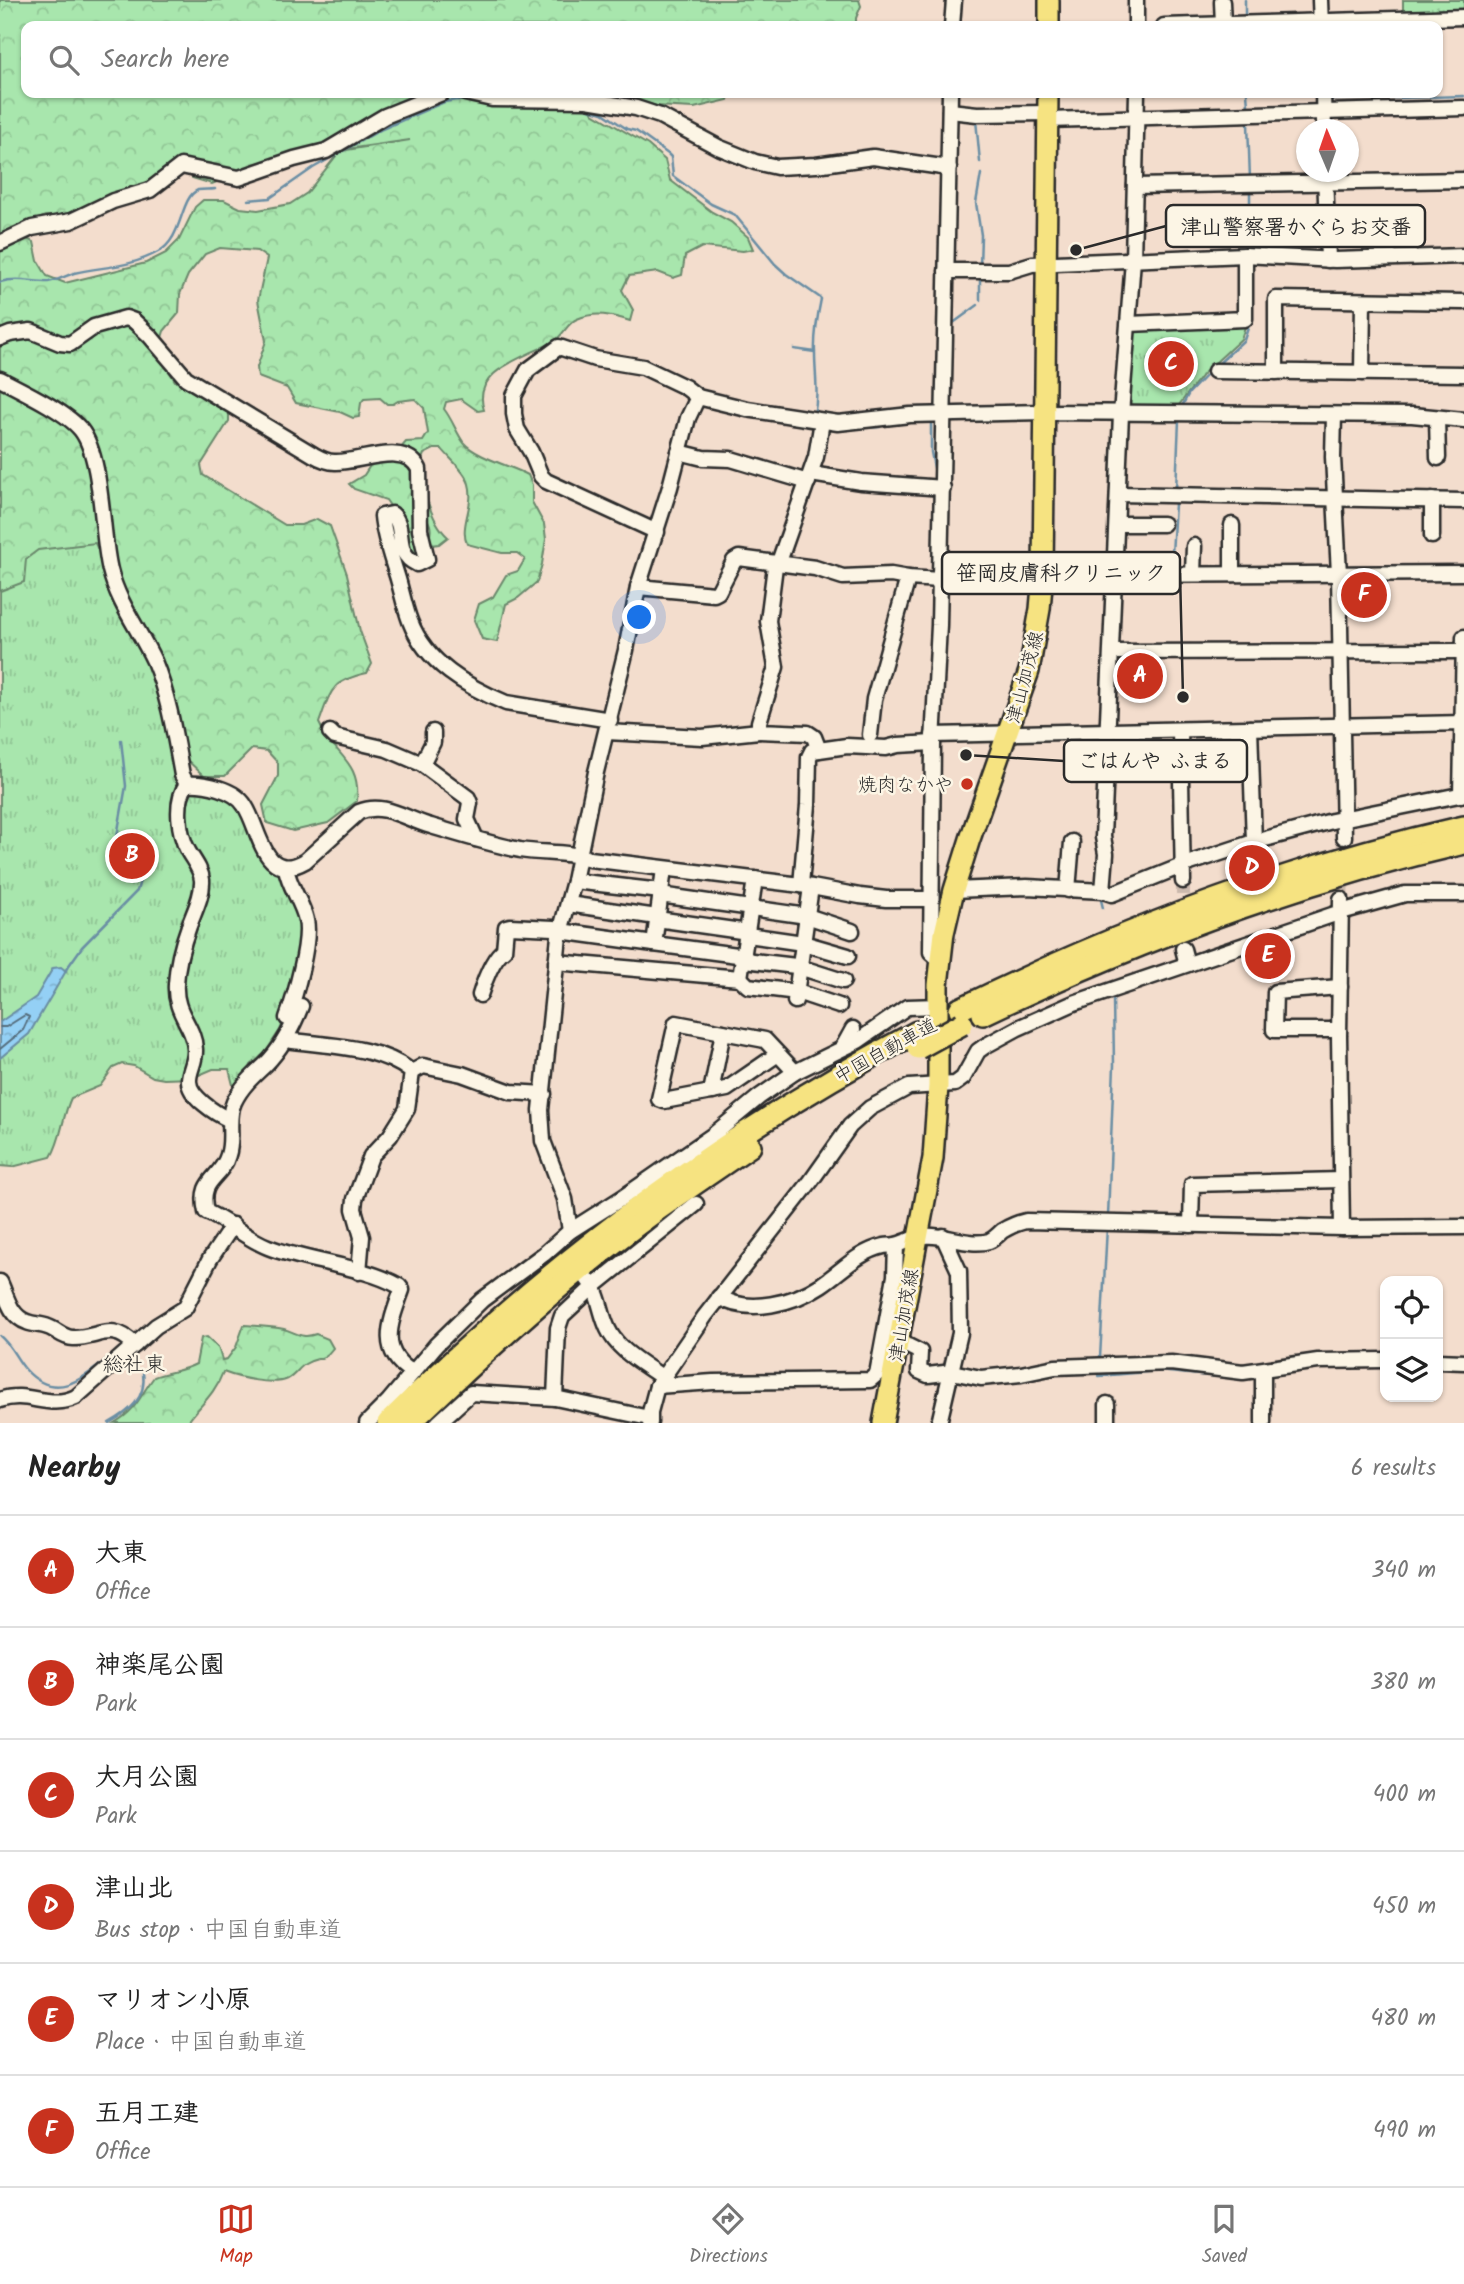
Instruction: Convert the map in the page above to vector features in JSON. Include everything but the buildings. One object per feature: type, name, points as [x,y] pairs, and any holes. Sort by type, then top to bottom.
[{"type":"highway","name":"中国自動車道","points":[[388,1423],[542,1282],[650,1197],[803,1097],[961,1017],[1080,952],[1207,901],[1329,861],[1464,827]]},
{"type":"highway","name":"中国自動車道","points":[[961,1017],[1208,918],[1330,878],[1464,842]]},
{"type":"highway","name":"中国自動車道","points":[[410,1423],[529,1314],[657,1211],[766,1136],[917,1040]]},
{"type":"main road","points":[[1049,0],[1049,21]]},
{"type":"main road","name":"津山加茂線","points":[[896,1423],[929,1236],[926,1207],[933,1158],[938,1086],[939,1006],[944,933],[954,890],[1029,671],[1040,609],[1043,574],[1048,98]]},
{"type":"main road","name":"津山加茂線","points":[[883,1423],[929,1236]]},
{"type":"street","points":[[952,21],[954,0]]},
{"type":"street","points":[[1136,0],[1136,21]]},
{"type":"street","points":[[1321,0],[1321,21]]},
{"type":"street","points":[[1222,2],[1223,21]]},
{"type":"street","points":[[1382,21],[1464,17]]},
{"type":"street","points":[[0,243],[33,228],[71,221],[113,201],[149,190],[181,166],[239,178],[326,151],[385,116],[430,98]]},
{"type":"street","points":[[488,98],[587,100],[636,108],[660,116],[718,147],[754,162],[777,167],[873,157],[948,168]]},
{"type":"street","points":[[941,961],[932,952],[931,899],[933,739],[943,488],[950,98]]},
{"type":"street","points":[[1103,891],[1121,414],[1133,260],[1137,98]]},
{"type":"street","points":[[1323,98],[1324,119]]},
{"type":"street","points":[[950,111],[1048,117],[1137,118],[1464,108]]},
{"type":"street","points":[[1135,186],[1296,178]]},
{"type":"street","points":[[1359,178],[1464,180]]},
{"type":"street","points":[[1325,182],[1328,260]]},
{"type":"street","points":[[947,271],[1009,271],[1032,264],[1245,255],[1328,260],[1464,256]]},
{"type":"street","points":[[1129,324],[1245,320],[1245,255]]},
{"type":"street","points":[[1276,372],[1276,299],[1464,302]]},
{"type":"street","points":[[1362,373],[1363,301]]},
{"type":"street","points":[[0,338],[31,331],[60,343],[71,344],[94,327],[107,321],[126,318],[134,321],[150,336],[186,378],[321,458],[338,463],[391,455],[415,460],[419,469],[420,530],[427,558],[417,564],[411,561],[402,549],[397,519],[392,514],[382,516],[411,622],[420,641],[436,661],[451,674],[494,698],[609,726],[702,737],[759,731],[808,733],[814,737],[819,750]]},
{"type":"street","points":[[657,532],[546,481],[541,476],[517,429],[514,396],[527,370],[559,346],[595,359],[643,367],[685,387],[698,397],[747,409],[838,423],[943,414],[1045,412],[1412,415],[1464,421]]},
{"type":"street","points":[[1215,371],[1464,374]]},
{"type":"street","points":[[0,379],[46,404],[81,430],[96,471],[110,569],[117,591],[160,678],[182,775],[187,785]]},
{"type":"street","points":[[570,1231],[565,1199],[543,1140],[541,1110],[560,930],[580,855],[593,785],[609,726],[638,587],[657,532],[688,418],[698,397]]},
{"type":"street","points":[[1334,415],[1344,837]]},
{"type":"street","points":[[1437,418],[1438,458]]},
{"type":"street","points":[[759,731],[776,667],[768,621],[777,562],[816,457],[822,421]]},
{"type":"street","points":[[679,452],[703,458],[739,460],[809,478],[943,488]]},
{"type":"street","points":[[1118,494],[1464,501]]},
{"type":"street","points":[[1432,500],[1432,536]]},
{"type":"street","points":[[1117,524],[1163,524]]},
{"type":"street","points":[[1232,574],[1233,525]]},
{"type":"street","points":[[1193,574],[1194,546]]},
{"type":"street","points":[[638,587],[714,594],[718,592],[734,561],[739,558],[815,568],[843,577],[1464,573]]},
{"type":"street","points":[[870,735],[874,699],[908,578]]},
{"type":"street","points":[[954,890],[1027,887],[1103,891],[1112,894],[1184,865],[1254,842],[1332,821],[1462,794],[1464,637]]},
{"type":"street","points":[[1112,652],[1464,651]]},
{"type":"street","points":[[796,997],[807,916],[809,757],[812,751],[856,746],[886,748],[933,739],[1008,735],[1463,723]]},
{"type":"street","points":[[1250,727],[1254,842]]},
{"type":"street","points":[[1180,730],[1183,881]]},
{"type":"street","points":[[330,732],[335,737],[387,749],[422,764],[468,798],[470,803],[467,819],[476,839]]},
{"type":"street","points":[[422,764],[433,742],[433,732]]},
{"type":"street","points":[[230,1120],[201,1101],[191,1089],[189,1080],[195,1064],[195,1047],[192,1033],[182,1019],[177,1004],[175,986],[178,964],[202,880],[182,839],[180,800],[182,790],[187,785],[209,786],[239,798],[246,806],[257,838],[266,853],[277,864],[286,868],[305,861],[359,812],[368,808],[393,811],[417,822],[520,849],[580,855],[886,899],[931,899]]},
{"type":"street","points":[[1068,890],[1072,842]]},
{"type":"street","points":[[249,1080],[252,1066],[265,1054],[284,1025],[305,946],[306,919],[286,868]]},
{"type":"street","points":[[664,869],[657,918],[657,944],[670,971]]},
{"type":"street","points":[[740,978],[755,879]]},
{"type":"street","points":[[574,881],[807,916],[852,931]]},
{"type":"street","points":[[438,1423],[462,1393],[555,1398],[649,1420],[660,1382],[719,1297],[860,1116],[909,1087],[955,1084],[963,1078],[978,1051],[1017,1028],[1074,1003],[1187,964],[1341,905],[1405,894],[1464,894]]},
{"type":"street","points":[[568,904],[803,943],[848,957]]},
{"type":"street","points":[[1341,905],[1339,1030],[1342,1228]]},
{"type":"street","points":[[480,995],[490,969],[498,954],[504,950],[506,928],[560,930],[657,944],[800,967],[843,981]]},
{"type":"street","points":[[1183,949],[1187,964]]},
{"type":"street","points":[[556,962],[740,978],[748,986],[839,1006]]},
{"type":"street","points":[[1339,1030],[1275,1030],[1275,992],[1340,987]]},
{"type":"street","points":[[301,1006],[286,1040],[249,1080],[233,1105],[228,1158],[205,1190],[206,1212],[268,1247],[399,1286],[401,1290],[389,1325],[389,1341],[399,1363],[419,1370]]},
{"type":"street","points":[[367,1423],[482,1300],[561,1247],[570,1231],[713,1135],[759,1097],[795,1072],[858,1041],[907,1007],[939,1006]]},
{"type":"street","points":[[778,1054],[727,1089],[664,1101],[659,1098],[676,1023],[765,1040],[795,1072]]},
{"type":"street","points":[[842,1047],[853,1029]]},
{"type":"street","points":[[713,1092],[723,1032]]},
{"type":"street","points":[[286,1040],[373,1053],[400,1063],[412,1072]]},
{"type":"street","points":[[412,1072],[423,1066],[462,1074],[511,1092],[544,1094]]},
{"type":"street","points":[[359,1272],[362,1237],[354,1209],[355,1199],[371,1156],[390,1136],[407,1110],[412,1072]]},
{"type":"street","points":[[1191,1225],[1192,1184],[1341,1181]]},
{"type":"street","points":[[555,1398],[558,1328],[562,1316],[590,1282],[696,1203]]},
{"type":"street","points":[[719,1297],[758,1306],[789,1300],[821,1285],[856,1258],[884,1246],[929,1236],[977,1242],[991,1240],[1014,1224],[1026,1221],[1342,1228],[1464,1227]]},
{"type":"street","points":[[0,1400],[13,1395],[64,1403],[76,1397],[156,1326],[185,1308],[210,1259],[233,1225]]},
{"type":"street","points":[[929,1236],[959,1271],[960,1333],[939,1423]]},
{"type":"street","points":[[590,1282],[599,1297],[613,1339],[660,1382],[870,1380],[877,1374],[895,1276],[896,1245]]},
{"type":"street","points":[[0,1282],[14,1314],[19,1319],[50,1327],[66,1337],[117,1333],[135,1345]]},
{"type":"street","points":[[908,1346],[920,1352],[919,1371],[929,1375],[952,1372],[981,1378],[1055,1367],[1171,1363],[1243,1372],[1318,1361],[1380,1360]]},
{"type":"street","points":[[1443,1361],[1464,1362]]},
{"type":"street","points":[[1263,1370],[1263,1423]]},
{"type":"street","points":[[1107,1404],[1107,1423]]},
{"type":"green space","points":[[0,0],[859,0],[861,6],[856,21],[21,21],[21,98],[586,98],[593,113],[648,145],[665,160],[670,180],[712,212],[731,222],[748,237],[753,249],[743,251],[702,247],[685,256],[682,275],[673,278],[658,272],[629,276],[622,290],[633,310],[630,321],[604,315],[577,319],[554,341],[493,374],[482,396],[484,410],[478,411],[461,399],[446,402],[444,409],[469,448],[528,475],[532,485],[532,502],[544,524],[546,539],[537,582],[506,604],[497,642],[482,639],[474,620],[479,604],[493,597],[506,575],[518,571],[525,559],[517,553],[502,553],[467,544],[465,530],[470,500],[469,484],[461,470],[442,449],[434,449],[424,454],[422,473],[426,497],[436,521],[448,537],[439,544],[432,545],[428,540],[430,525],[422,511],[421,552],[417,555],[407,542],[395,513],[386,500],[354,489],[349,484],[364,475],[373,461],[400,449],[406,442],[423,441],[428,433],[424,408],[415,399],[387,404],[380,398],[364,399],[359,417],[353,418],[340,412],[296,403],[287,388],[258,377],[257,367],[266,341],[258,300],[267,258],[257,251],[220,248],[205,254],[188,275],[180,294],[179,313],[164,331],[161,341],[163,361],[175,381],[229,413],[229,421],[201,465],[203,475],[285,525],[301,525],[317,519],[330,526],[347,574],[360,631],[372,664],[367,673],[346,680],[334,689],[319,723],[351,767],[357,787],[357,801],[328,823],[293,831],[267,823],[263,805],[278,776],[278,763],[267,751],[252,749],[225,776],[204,776],[186,759],[177,706],[162,666],[121,582],[0,1064],[0,248],[24,238],[34,242],[38,261],[47,276],[65,283],[146,263],[166,253],[179,240],[195,207],[203,200],[224,200],[240,208],[258,210],[290,204],[307,193],[340,151],[410,140],[340,150],[333,145],[287,154],[212,184],[192,178],[183,164],[160,174],[143,186],[100,200],[84,212],[68,216],[45,216],[0,238]]},
{"type":"green space","points":[[1403,0],[1464,0],[1464,12],[1403,14]]},
{"type":"green space","points":[[635,98],[729,98],[694,108],[656,106]]},
{"type":"green space","points":[[1246,324],[1241,339],[1203,374],[1175,410],[1126,406],[1132,331],[1137,328]]},
{"type":"green space","points":[[95,543],[150,662],[178,770],[179,788],[194,788],[234,799],[272,865],[280,874],[301,918],[302,940],[286,1015],[280,1030],[265,1053],[251,1065],[246,1081],[235,1093],[229,1069],[213,1069],[192,1078],[164,1079],[153,1077],[134,1066],[122,1064],[113,1068],[100,1086],[71,1098],[58,1143],[51,1157],[12,1167],[0,1166],[0,591],[24,582],[26,559],[38,550]]},
{"type":"green space","points":[[244,1325],[279,1328],[303,1336],[316,1334],[328,1339],[333,1348],[326,1356],[305,1364],[282,1381],[256,1380],[223,1372],[212,1393],[187,1423],[114,1423],[133,1408],[154,1377],[196,1364],[201,1338],[207,1337],[218,1347],[222,1360],[227,1359],[236,1347]]},
{"type":"water","points":[[61,967],[66,971],[29,1034],[0,1058],[0,1022],[36,997],[53,968]]},
{"type":"waterway","points":[[1245,0],[1245,18]]},
{"type":"waterway","points":[[1443,97],[1464,96]]},
{"type":"waterway","points":[[957,98],[957,107]]},
{"type":"waterway","points":[[1247,98],[1248,105]]},
{"type":"waterway","points":[[1328,100],[1396,98]]},
{"type":"waterway","points":[[248,200],[270,198],[313,168],[382,129],[444,102],[471,101]]},
{"type":"waterway","points":[[508,106],[561,107]]},
{"type":"waterway","points":[[582,107],[603,113],[627,129],[636,131],[668,154],[671,157],[673,176],[711,204],[735,215],[775,264],[821,299],[815,340],[817,392],[814,415]]},
{"type":"waterway","points":[[976,120],[980,162]]},
{"type":"waterway","points":[[1248,123],[1250,179]]},
{"type":"waterway","points":[[980,267],[981,235],[976,203],[981,174]]},
{"type":"waterway","points":[[1250,188],[1250,248]]},
{"type":"waterway","points":[[0,282],[51,281],[74,273],[127,264],[147,257],[158,252],[173,238],[192,194],[198,190],[215,189]]},
{"type":"waterway","points":[[980,278],[980,300]]},
{"type":"waterway","points":[[952,324],[978,305]]},
{"type":"waterway","points":[[1217,365],[1244,340],[1250,322]]},
{"type":"waterway","points":[[794,349],[815,352]]},
{"type":"waterway","points":[[1181,408],[1189,393],[1209,372]]},
{"type":"waterway","points":[[931,419],[931,452],[935,473]]},
{"type":"waterway","points":[[1176,490],[1179,420]]},
{"type":"waterway","points":[[888,425],[902,422]]},
{"type":"waterway","points":[[831,430],[880,427]]},
{"type":"waterway","points":[[1171,571],[1175,504]]},
{"type":"waterway","points":[[65,971],[82,947],[137,891],[141,877],[136,855],[117,836],[126,786],[121,740]]},
{"type":"waterway","points":[[1100,896],[1103,908]]},
{"type":"waterway","points":[[1108,1217],[1114,1065],[1113,996]]},
{"type":"waterway","points":[[1100,1358],[1107,1227]]},
{"type":"waterway","points":[[0,1336],[26,1370],[38,1380],[50,1385],[61,1386],[83,1377],[115,1353]]},
{"type":"waterway","points":[[1099,1376],[1159,1371],[1220,1377]]},
{"type":"waterway","points":[[109,1423],[135,1403],[142,1390],[143,1373]]},
{"type":"tunnel","points":[[1341,899],[1344,837]]},
{"type":"tunnel","points":[[1183,881],[1183,949]]},
{"type":"place","name":"津山警察署かぐらお交番","points":[[1076,250]]},
{"type":"place","name":"大月公園","points":[[1171,364]]},
{"type":"place","name":"五月工建","points":[[1364,595]]},
{"type":"place","name":"大東","points":[[1140,676]]},
{"type":"place","name":"笹岡皮膚科クリニック","points":[[1183,697]]},
{"type":"place","name":"ごはんや ふまる","points":[[966,755]]},
{"type":"place","name":"焼肉なかや","points":[[967,784]]},
{"type":"place","name":"神楽尾公園","points":[[132,856]]},
{"type":"place","name":"津山北","points":[[1252,868]]},
{"type":"place","name":"マリオン小原","points":[[1268,956]]},
{"type":"district","name":"総社東","points":[[134,1364]]}]
